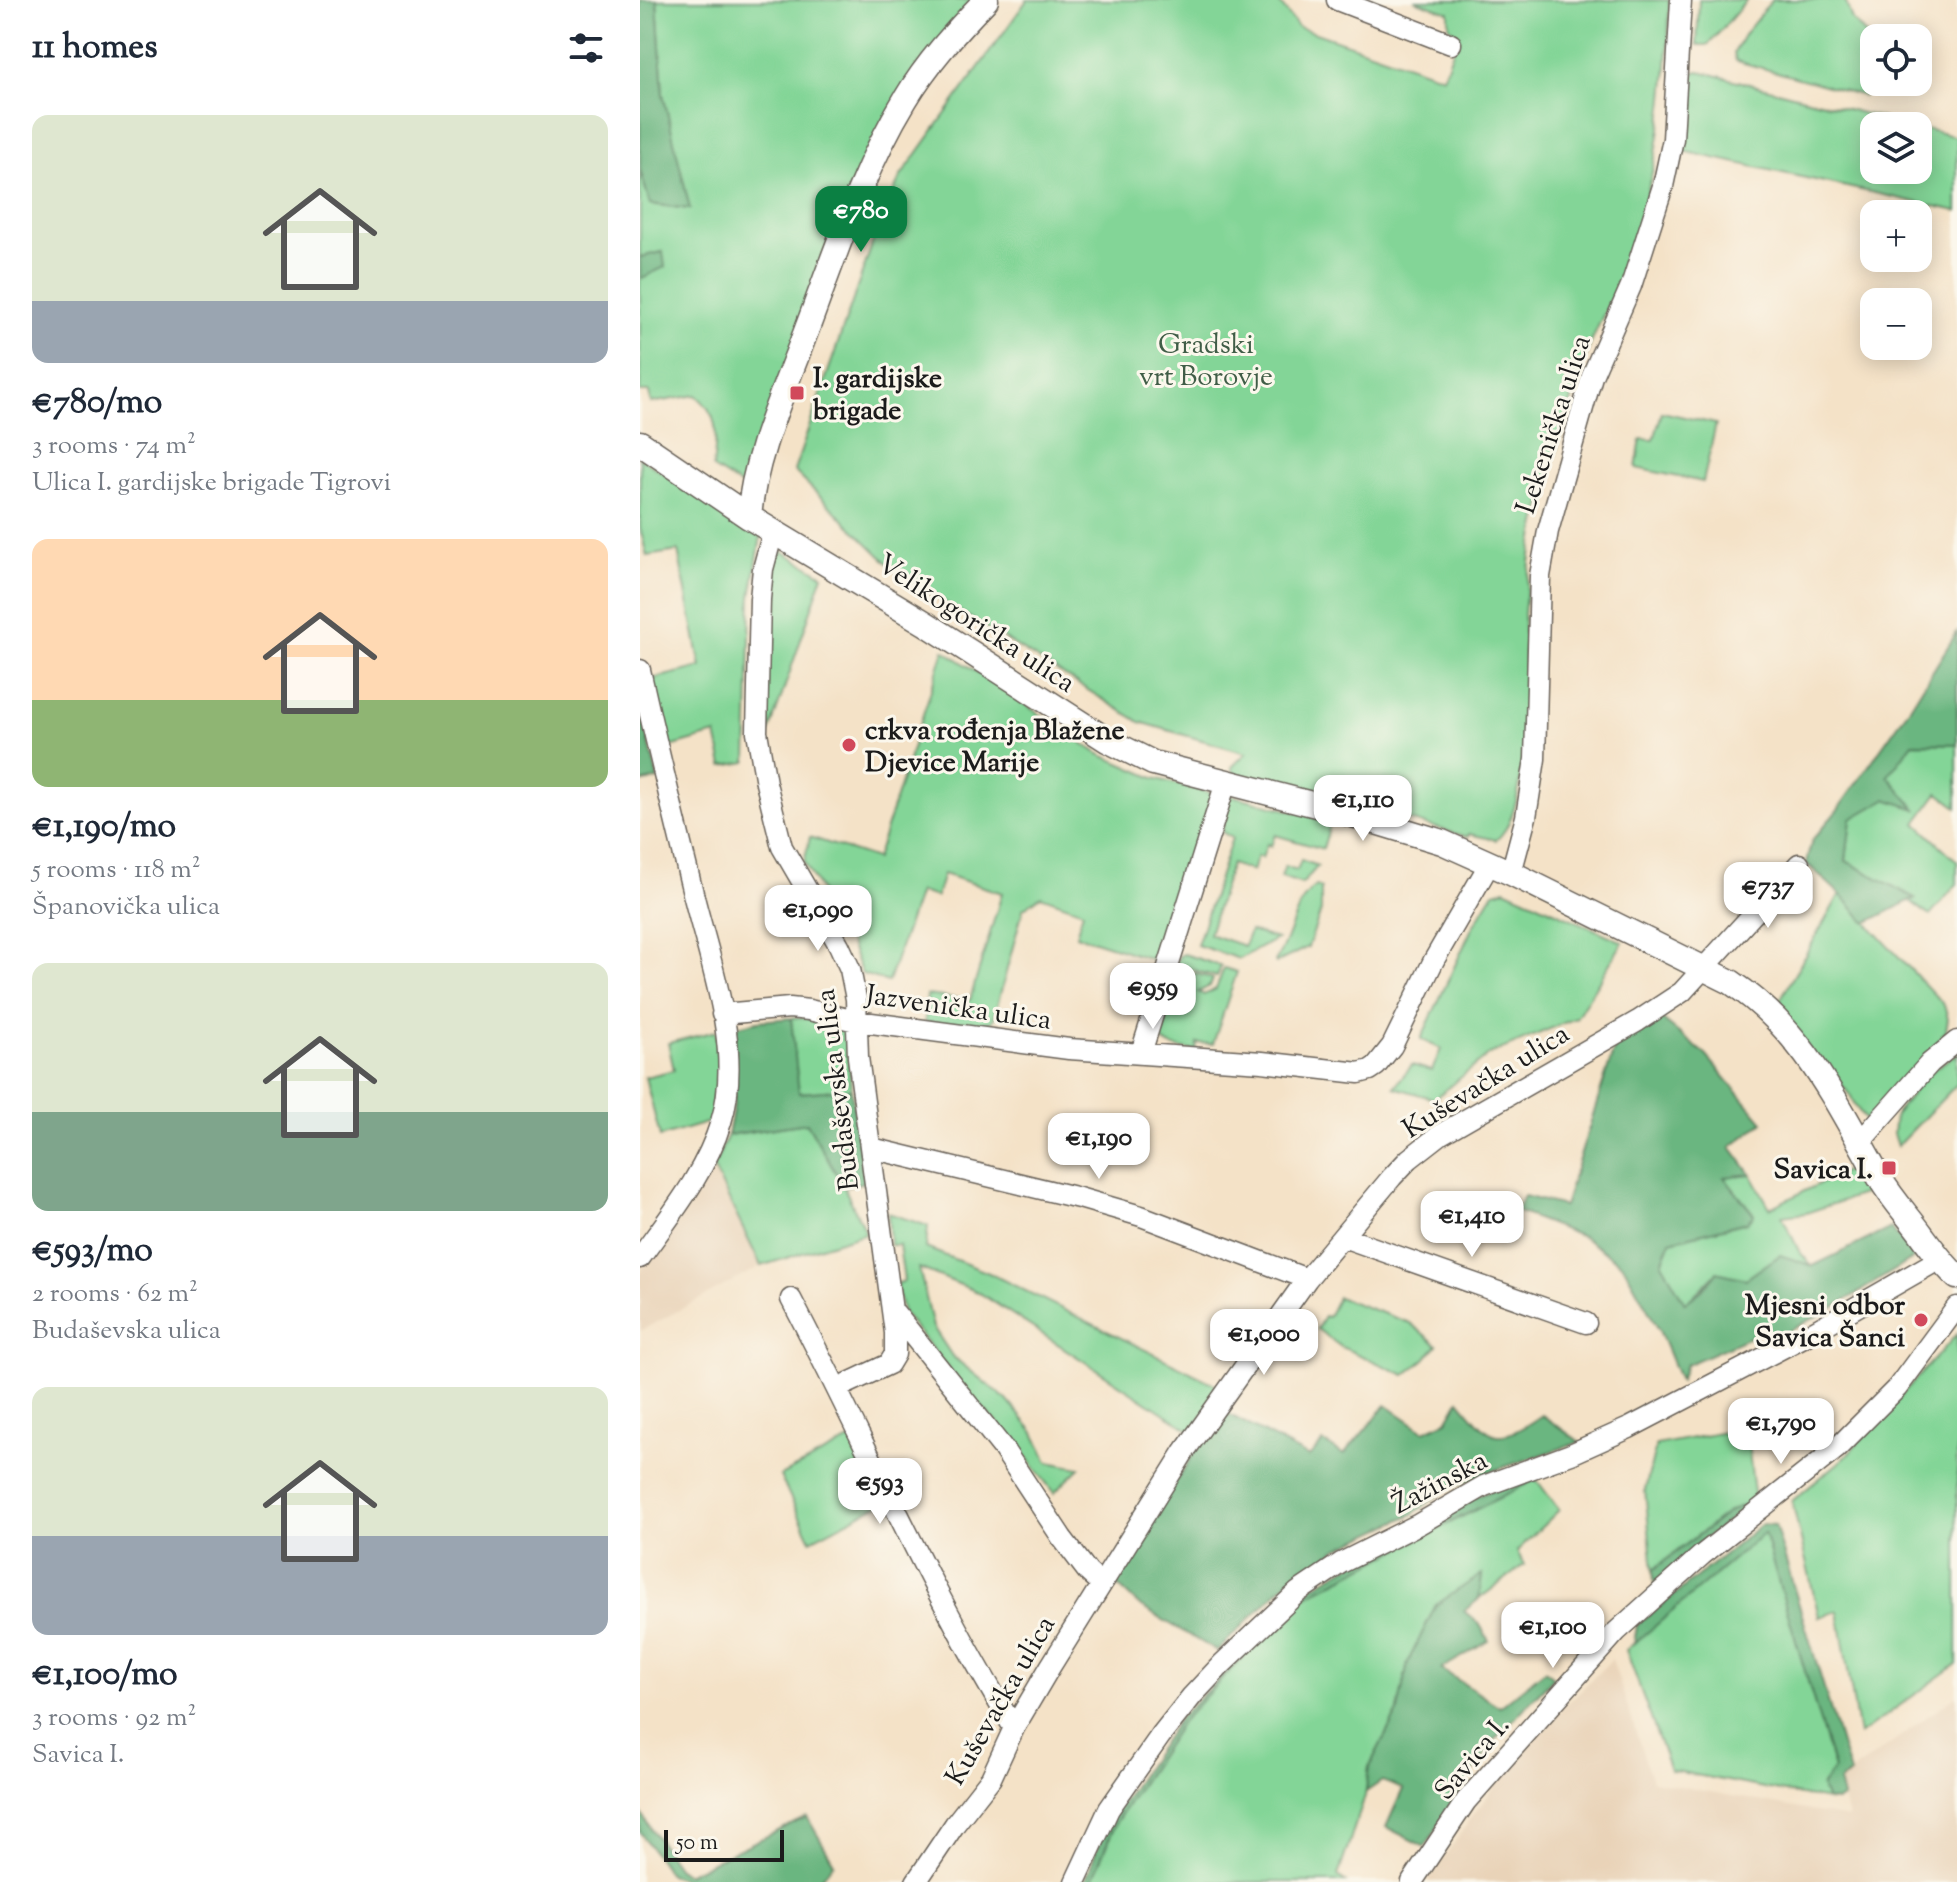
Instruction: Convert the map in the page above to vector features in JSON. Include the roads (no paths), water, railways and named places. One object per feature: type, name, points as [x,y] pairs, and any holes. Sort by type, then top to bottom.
[{"type":"street","points":[[749,517],[751,495],[767,438],[841,239],[888,131],[924,72],[986,0]]},
{"type":"street","points":[[1337,0],[1451,44]]},
{"type":"street","name":"Lekenička ulica","points":[[1500,868],[1526,817],[1535,759],[1543,553],[1592,376],[1631,286],[1663,186],[1673,139],[1681,0]]},
{"type":"street","name":"Velikogorička ulica","points":[[640,443],[773,532],[925,623],[1107,740],[1153,763],[1410,832],[1500,868],[1705,967],[1752,996],[1794,1038],[1819,1072],[1882,1182],[1938,1260],[1957,1277]]},
{"type":"street","name":"Budaševska ulica","points":[[773,532],[763,569],[760,599],[757,732],[782,847],[850,969],[895,1333],[893,1359],[838,1388]]},
{"type":"street","points":[[640,670],[722,1014],[727,1084],[720,1123],[694,1177],[640,1258]]},
{"type":"street","points":[[1141,1053],[1226,782]]},
{"type":"street","name":"Kuševačka ulica","points":[[916,1882],[991,1778],[1014,1728],[1100,1583],[1184,1452],[1307,1279],[1392,1177],[1441,1134],[1682,992],[1799,864]]},
{"type":"street","name":"Jazvenička ulica","points":[[722,1014],[790,1008],[831,1013],[856,1021],[1069,1049],[1359,1073],[1370,1070],[1392,1046],[1434,960],[1500,868]]},
{"type":"street","points":[[1861,1141],[1930,1063],[1957,1041]]},
{"type":"street","points":[[871,1148],[1104,1205],[1307,1279]]},
{"type":"street","points":[[1343,1237],[1586,1323]]},
{"type":"street","name":"Žažinska","points":[[1075,1882],[1109,1809],[1161,1735],[1202,1685],[1298,1592],[1341,1563],[1419,1524],[1484,1486],[1571,1454],[1629,1428],[1811,1333],[1938,1260]]},
{"type":"street","points":[[791,1299],[838,1388],[919,1559],[1014,1728]]},
{"type":"street","name":"Savica I.","points":[[1412,1882],[1466,1801],[1616,1632],[1702,1555],[1836,1449],[1897,1388],[1957,1307]]},
{"type":"street","points":[[892,1310],[995,1437],[1057,1531],[1100,1583]]},
{"type":"place","name":"I. gardijske brigade","points":[[797,393]]},
{"type":"place","name":"crkva rođenja Blažene Djevice Marije","points":[[849,745]]},
{"type":"place","name":"Savica I.","points":[[1889,1168]]},
{"type":"place","name":"Mjesni odbor Savica Šanci","points":[[1921,1320]]},
{"type":"park label","name":"Gradski vrt Borovje","points":[[1206,359]]}]
